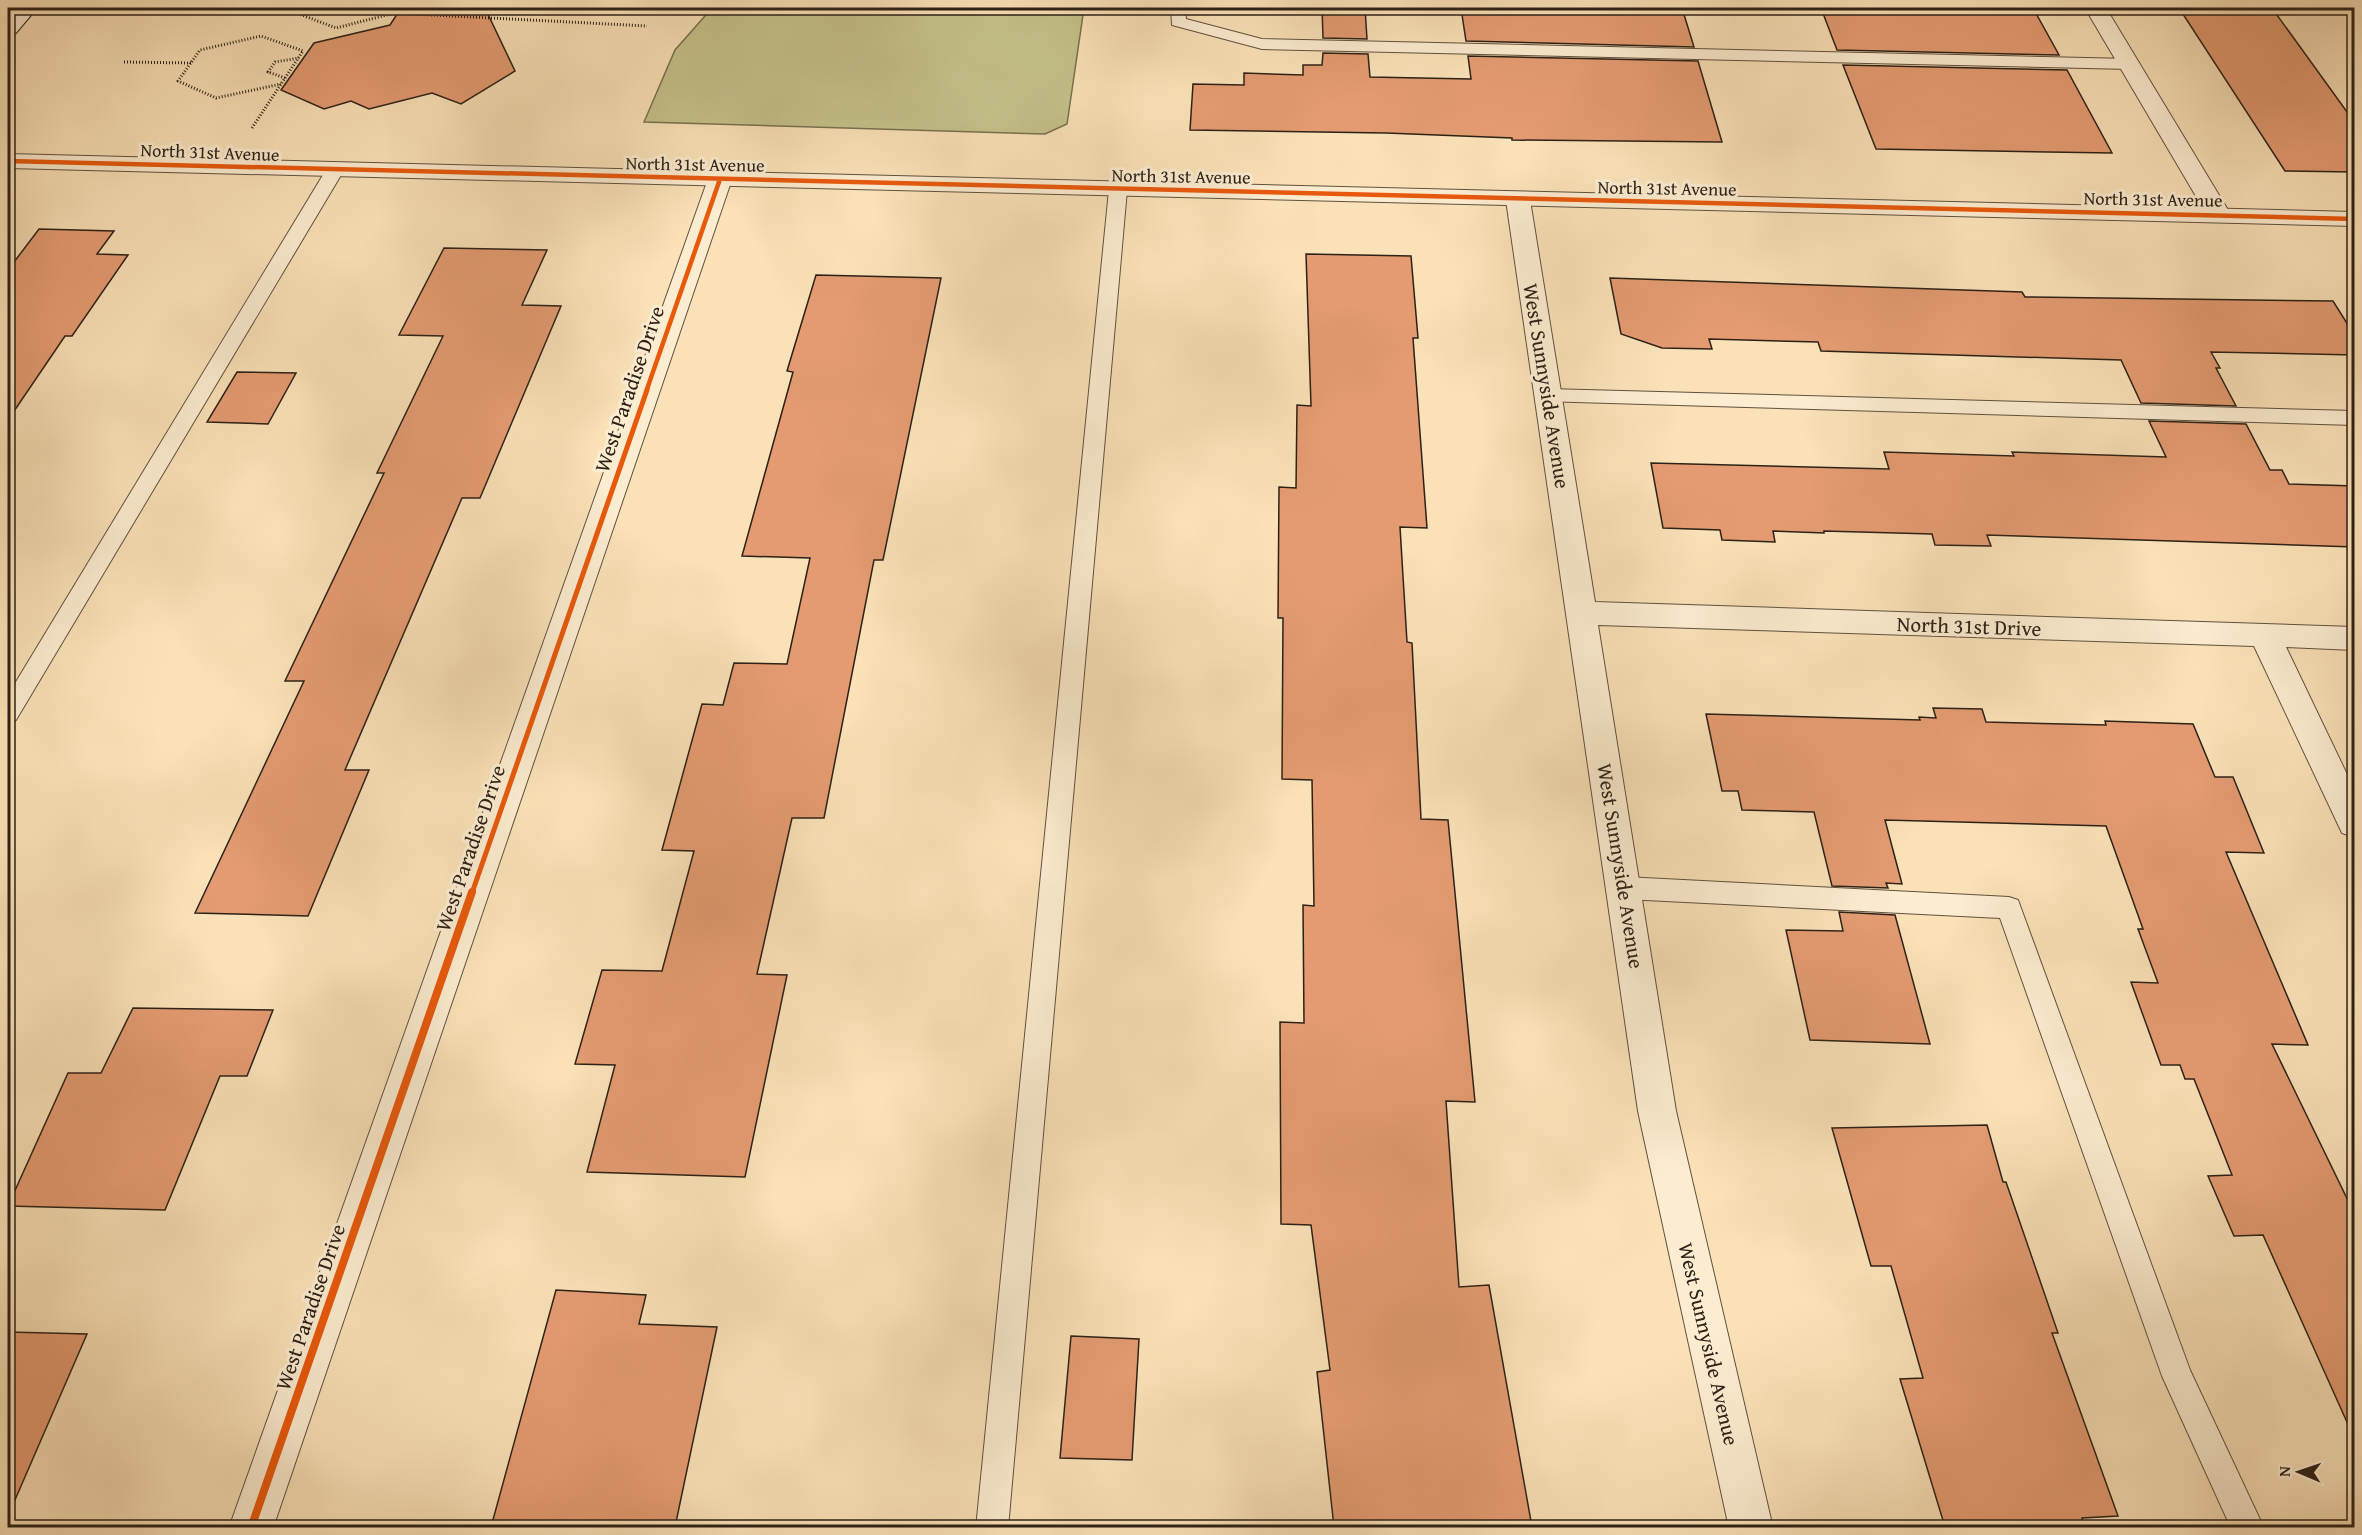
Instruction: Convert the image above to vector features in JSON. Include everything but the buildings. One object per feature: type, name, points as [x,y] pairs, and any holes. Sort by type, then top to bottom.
[{"type":"street","points":[[8,28],[26,8]]},
{"type":"street","points":[[2095,8],[2218,215]]},
{"type":"street","name":"North 31st Avenue","points":[[8,160],[1118,190],[2355,219]]},
{"type":"street","name":"West Paradise Drive","points":[[251,1527],[720,179]]},
{"type":"street","name":"West Sunnyside Avenue","points":[[1518,200],[1625,888],[1657,1111],[1751,1527]]},
{"type":"street","name":"North 31st Drive","points":[[1583,613],[2355,639]]},
{"type":"street","points":[[2265,636],[2355,823]]},
{"type":"lane","points":[[1178,8],[1178,22],[1262,44],[2130,64]]},
{"type":"lane","points":[[8,714],[335,170]]},
{"type":"lane","points":[[992,1527],[1118,190]]},
{"type":"lane","points":[[1548,396],[2355,418]]},
{"type":"lane","points":[[1625,888],[2009,908],[2177,1376],[2248,1527]]},
{"type":"path","points":[[297,8],[294,12],[336,28],[394,13],[572,24],[647,26]]},
{"type":"path","points":[[249,133],[303,51],[261,36],[200,50],[178,81],[216,98],[281,84]]},
{"type":"path","points":[[285,78],[268,72],[275,63],[299,58]]},
{"type":"path","points":[[124,62],[192,63]]},
{"type":"shaded area","points":[[712,8],[1084,8],[1067,124],[1045,134],[644,122],[675,50]]},
{"type":"cycle path","points":[[8,161],[2354,219]]},
{"type":"cycle path","points":[[251,1528],[720,179]]}]
